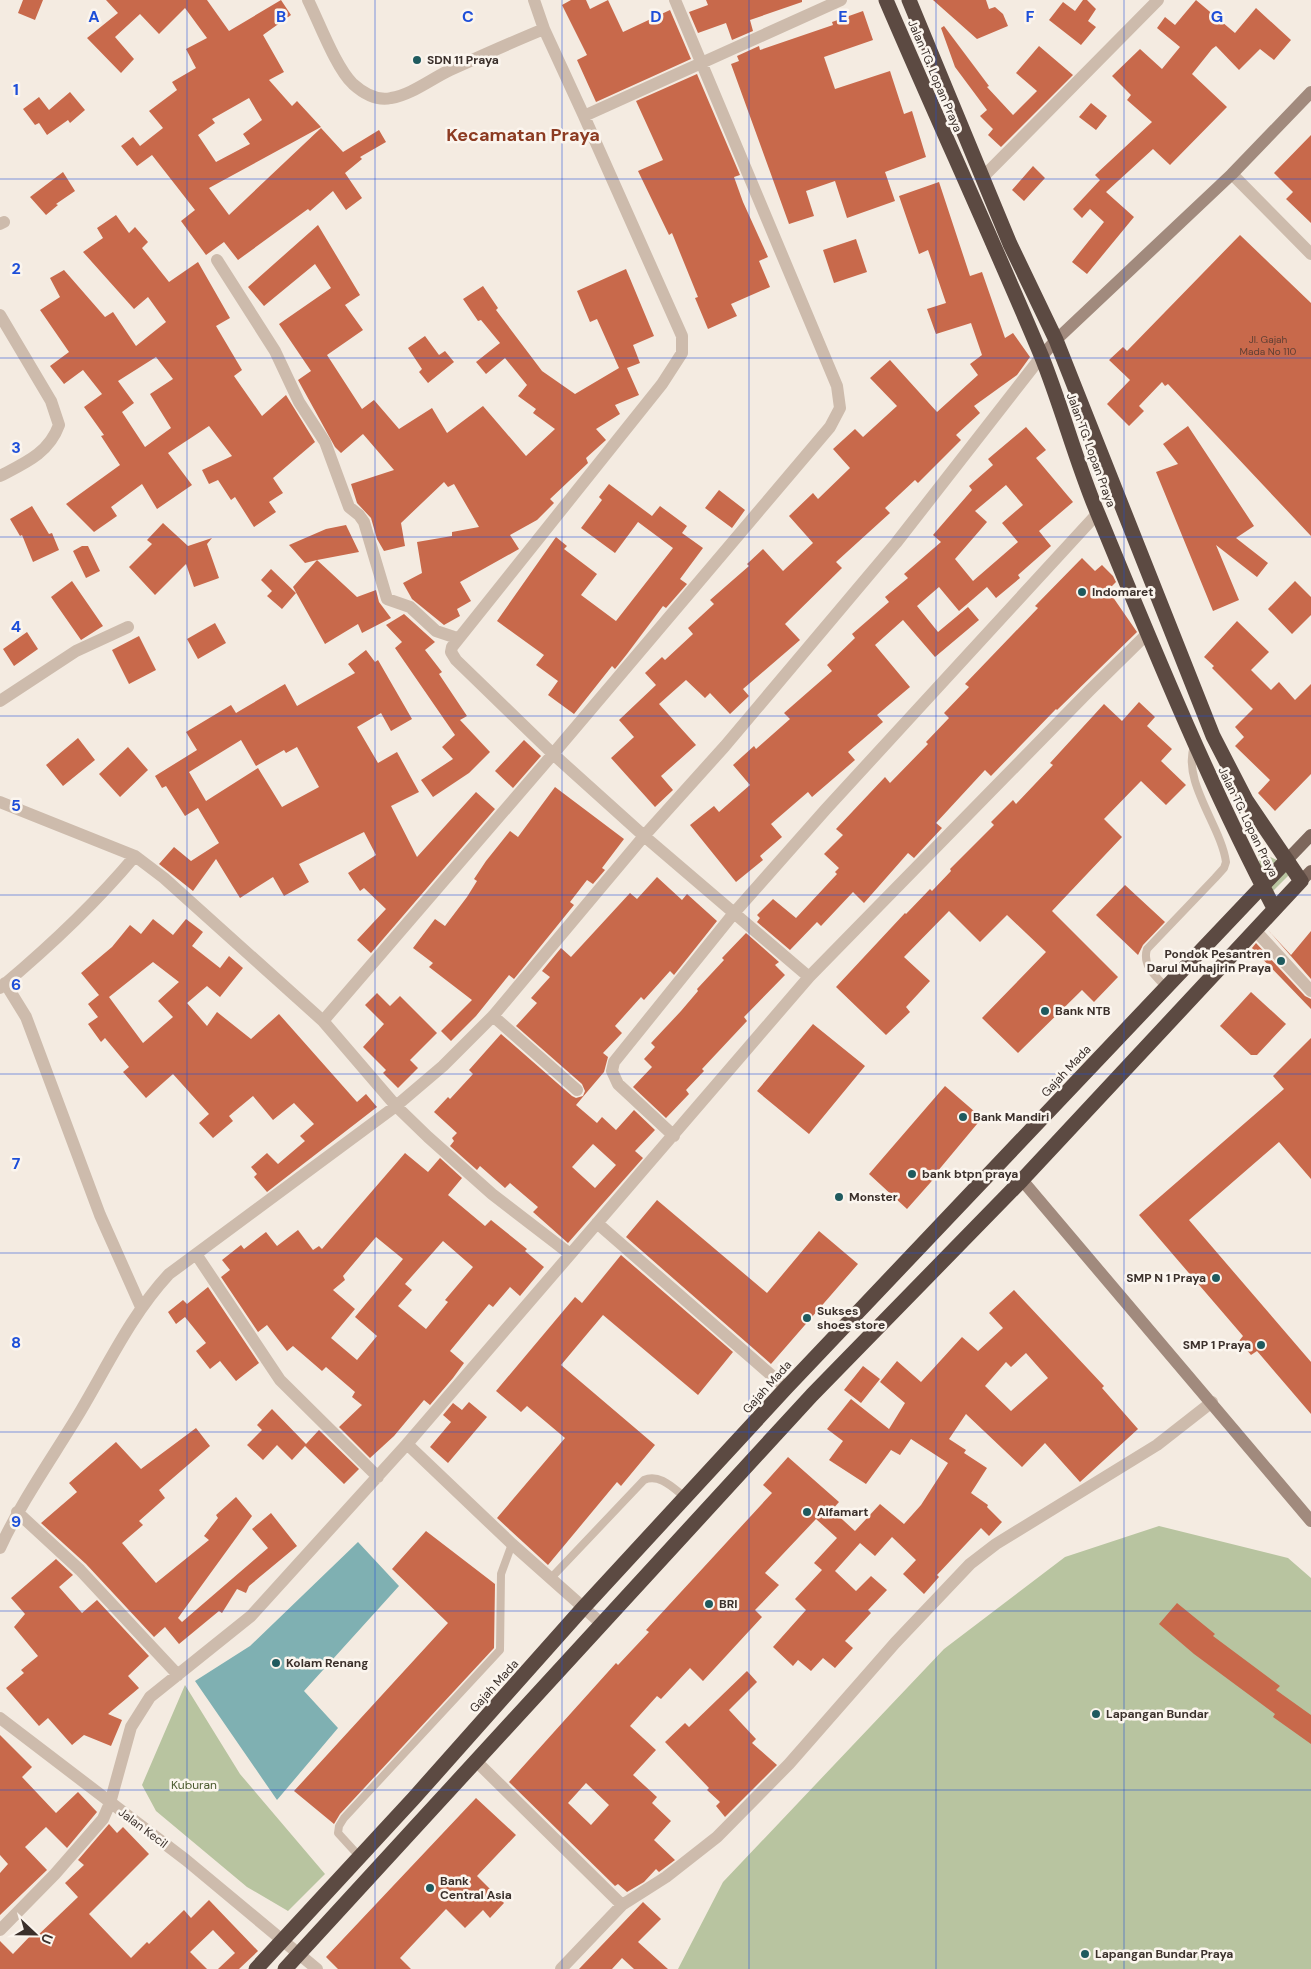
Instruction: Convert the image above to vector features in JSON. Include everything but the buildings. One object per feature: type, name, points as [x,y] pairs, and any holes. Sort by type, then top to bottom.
[{"type":"highway","name":"Jalan TG. Lopan Praya","points":[[886,0],[1041,357],[1098,514],[1112,545],[1146,635],[1230,824],[1274,908]]},
{"type":"highway","name":"Jalan TG. Lopan Praya","points":[[909,0],[1010,244],[1056,340],[1213,736],[1246,800],[1287,860],[1306,876]]},
{"type":"highway","name":"Gajah Mada","points":[[256,1969],[414,1798],[583,1608],[786,1388],[1165,986],[1287,860]]},
{"type":"highway","points":[[285,1969],[477,1762],[812,1394],[1022,1180],[1274,908],[1306,876]]},
{"type":"main road","points":[[1041,357],[1056,340],[1232,174],[1311,92]]},
{"type":"main road","name":"Gajah Mada","points":[[1287,860],[1311,835]]},
{"type":"main road","points":[[1022,1180],[1311,1520]]},
{"type":"street","points":[[308,0],[343,70],[353,84],[366,94],[381,99],[392,98],[409,91],[544,29]]},
{"type":"street","points":[[534,0],[544,29],[682,336],[683,347],[677,363],[630,427],[457,638],[451,652],[456,660],[553,754],[644,836],[809,977]]},
{"type":"street","points":[[324,1021],[830,427],[840,408],[837,386],[824,352],[771,232],[675,0]]},
{"type":"street","points":[[584,116],[841,0]]},
{"type":"street","points":[[983,177],[1158,0]]},
{"type":"street","points":[[1232,174],[1311,254]]},
{"type":"street","points":[[217,260],[275,351],[299,402],[325,442],[349,507],[364,522],[387,599],[410,607],[436,631],[457,638]]},
{"type":"street","points":[[0,315],[51,401],[59,425],[55,436],[46,448],[32,460],[0,476]]},
{"type":"street","points":[[0,1548],[17,1512],[79,1413],[141,1307],[169,1274],[396,1106],[443,1066],[493,1016],[644,836],[725,746],[896,543],[1041,357]]},
{"type":"street","points":[[674,1136],[618,1084],[614,1079],[612,1066],[734,913],[938,684],[1098,514]]},
{"type":"street","points":[[0,700],[76,651],[128,627]]},
{"type":"street","points":[[0,1930],[92,1834],[103,1819],[110,1803],[124,1746],[138,1714],[150,1697],[251,1616],[407,1444],[809,977],[1088,691],[1146,635]]},
{"type":"street","points":[[0,802],[135,856],[164,878],[324,1021],[396,1106],[492,1194],[570,1254]]},
{"type":"street","points":[[135,856],[96,901],[35,960],[3,986],[26,1018],[100,1215],[141,1307]]},
{"type":"street","points":[[1255,930],[1311,991]]},
{"type":"street","points":[[493,1016],[577,1090]]},
{"type":"street","points":[[597,1223],[786,1388]]},
{"type":"street","points":[[196,1254],[280,1380],[378,1477]]},
{"type":"street","points":[[561,1969],[622,1905],[674,1871],[718,1837],[789,1764],[895,1644],[970,1564],[996,1544],[1157,1445],[1212,1402]]},
{"type":"street","points":[[407,1444],[512,1544],[602,1624]]},
{"type":"street","points":[[17,1512],[80,1570],[178,1675]]},
{"type":"street","name":"Jalan Kecil","points":[[0,1718],[186,1860],[301,1953],[317,1969]]},
{"type":"street","points":[[477,1762],[622,1905]]},
{"type":"lane","points":[[1165,986],[1148,968],[1145,957],[1146,949],[1215,878],[1224,868],[1226,862],[1195,779],[1191,761],[1195,744]]},
{"type":"lane","points":[[550,1578],[644,1480],[650,1478],[661,1480],[686,1498]]},
{"type":"lane","points":[[359,1856],[339,1836],[337,1830],[344,1818],[500,1650],[501,1574],[512,1544]]},
{"type":"green space","points":[[1258,851],[1295,869],[1264,900]]},
{"type":"green space","name":"Lapangan Bundar","points":[[1159,1526],[1288,1558],[1311,1578],[1311,1969],[678,1969],[723,1882],[944,1649],[1065,1557]]},
{"type":"green space","name":"Kuburan","points":[[185,1685],[240,1774],[325,1874],[288,1911],[247,1887],[156,1811],[142,1785]]},
{"type":"water","name":"Kolam Renang","points":[[358,1542],[399,1586],[304,1691],[338,1728],[277,1800],[195,1681],[250,1646]]},
{"type":"place","name":"SDN 11 Praya","points":[[417,60]]},
{"type":"place","name":"Indomaret","points":[[1082,592]]},
{"type":"place","name":"Pondok Pesantren Darul Muhajirin Praya","points":[[1281,961]]},
{"type":"place","name":"Bank NTB","points":[[1045,1011]]},
{"type":"place","name":"Bank Mandiri","points":[[963,1117]]},
{"type":"place","name":"bank btpn praya","points":[[912,1174]]},
{"type":"place","name":"Monster","points":[[839,1197]]},
{"type":"place","name":"SMP N 1 Praya","points":[[1216,1278]]},
{"type":"place","name":"Sukses shoes store","points":[[807,1318]]},
{"type":"place","name":"SMP 1 Praya","points":[[1261,1345]]},
{"type":"place","name":"Alfamart","points":[[807,1512]]},
{"type":"place","name":"BRI","points":[[709,1604]]},
{"type":"place","name":"Kolam Renang","points":[[276,1663]]},
{"type":"place","name":"Lapangan Bundar","points":[[1096,1714]]},
{"type":"place","name":"Bank Central Asia","points":[[430,1888]]},
{"type":"place","name":"Lapangan Bundar Praya","points":[[1085,1954]]},
{"type":"district","name":"Kecamatan Praya","points":[[523,135]]}]
